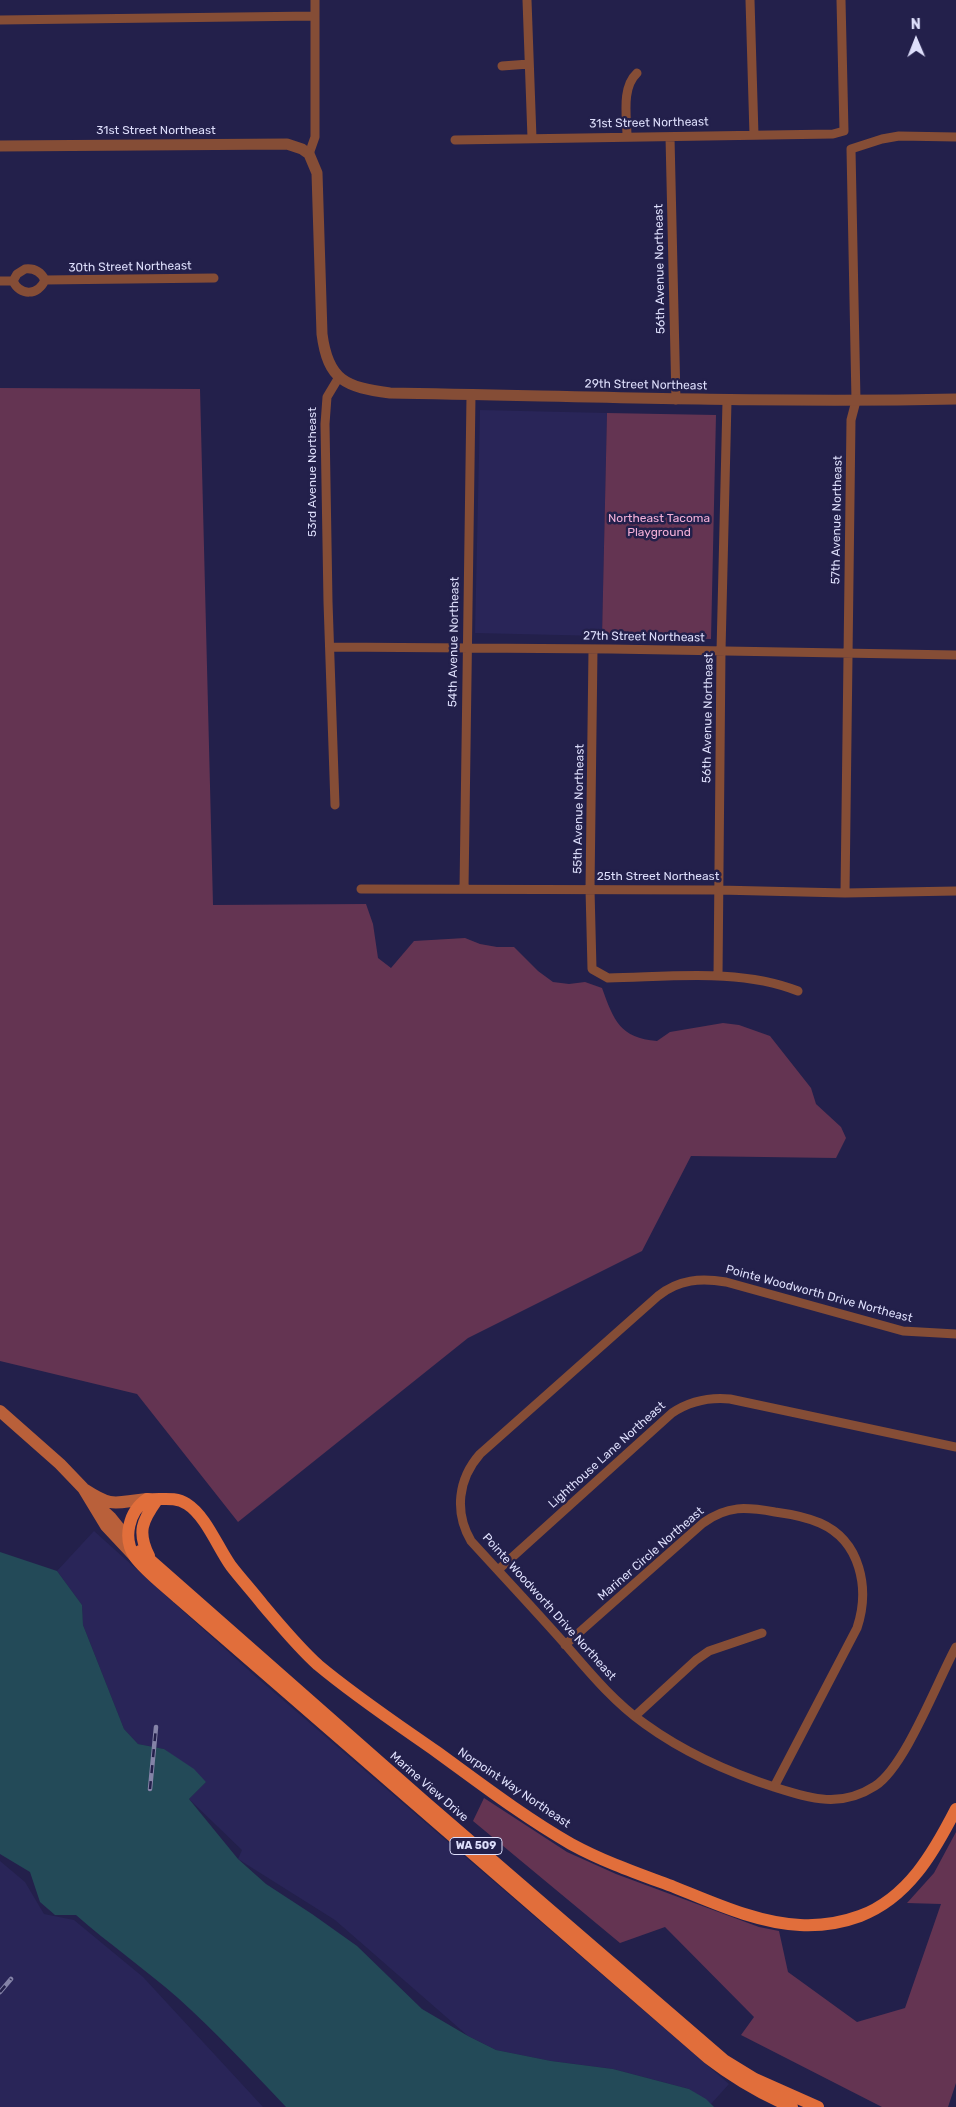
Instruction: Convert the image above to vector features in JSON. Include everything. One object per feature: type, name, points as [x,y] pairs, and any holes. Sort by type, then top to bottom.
[{"type":"main road","name":"Marine View Drive","points":[[0,1411],[60,1464],[85,1494],[106,1526],[178,1598],[708,2058],[741,2082],[792,2107]]},
{"type":"main road","name":"Marine View Drive","points":[[85,1494],[111,1518],[130,1542],[151,1561],[724,2060],[755,2080],[818,2107]]},
{"type":"main road","points":[[85,1494],[110,1503],[120,1504],[127,1501],[152,1502]]},
{"type":"main road","name":"Norpoint Way Northeast","points":[[152,1502],[177,1500],[194,1509],[231,1566],[292,1639],[318,1664],[531,1819],[572,1844],[619,1866],[703,1899],[761,1918],[800,1925],[840,1922],[876,1909],[905,1886],[927,1862],[956,1809]]},
{"type":"main road","points":[[111,1518],[131,1517],[152,1502]]},
{"type":"main road","points":[[151,1561],[141,1537],[152,1502]]},
{"type":"main road","points":[[131,1517],[129,1534],[135,1557]]},
{"type":"street","points":[[314,0],[315,137],[309,154],[318,180],[324,355],[327,363],[339,377]]},
{"type":"street","points":[[527,0],[532,138]]},
{"type":"street","points":[[750,0],[754,136]]},
{"type":"street","name":"31st Street Northeast","points":[[454,140],[754,136],[833,134],[844,131],[841,0]]},
{"type":"street","points":[[0,20],[315,16]]},
{"type":"street","points":[[502,66],[529,64]]},
{"type":"street","points":[[627,137],[628,87],[632,77],[637,73]]},
{"type":"street","name":"57th Avenue Northeast","points":[[845,893],[851,420],[856,401],[851,149],[900,136],[956,138]]},
{"type":"street","name":"56th Avenue Northeast","points":[[670,137],[676,400]]},
{"type":"street","name":"31st Street Northeast","points":[[0,146],[287,144],[302,149],[309,154]]},
{"type":"street","name":"30th Street Northeast","points":[[13,281],[17,274],[29,269],[41,273],[45,280]]},
{"type":"street","name":"30th Street Northeast","points":[[45,280],[214,278]]},
{"type":"street","name":"30th Street Northeast","points":[[13,281],[17,288],[28,293],[39,290],[45,280]]},
{"type":"street","name":"30th Street Northeast","points":[[0,281],[13,281]]},
{"type":"street","name":"29th Street Northeast","points":[[339,377],[354,386],[382,392],[471,396],[727,401],[956,399]]},
{"type":"street","name":"53rd Avenue Northeast","points":[[335,805],[328,602],[325,409],[329,393],[339,377]]},
{"type":"street","name":"54th Avenue Northeast","points":[[464,889],[471,396]]},
{"type":"street","name":"56th Avenue Northeast","points":[[718,976],[721,651],[727,401]]},
{"type":"street","name":"27th Street Northeast","points":[[331,647],[592,649],[956,656]]},
{"type":"street","name":"55th Avenue Northeast","points":[[592,649],[590,889],[592,969],[608,978],[718,976]]},
{"type":"street","name":"25th Street Northeast","points":[[361,889],[719,890],[845,893],[956,891]]},
{"type":"street","points":[[718,976],[780,984],[798,991]]},
{"type":"street","name":"Pointe Woodworth Drive Northeast","points":[[955,1653],[902,1755],[888,1774],[876,1785],[854,1795],[831,1800],[805,1797],[750,1780],[694,1755],[635,1716],[593,1678],[566,1645],[471,1541],[462,1521],[460,1510],[461,1490],[468,1470],[480,1454],[658,1296],[674,1285],[696,1279],[726,1282],[896,1329],[919,1333],[956,1334]]},
{"type":"street","name":"Lighthouse Lane Northeast","points":[[498,1570],[672,1413],[685,1405],[702,1400],[730,1399],[956,1447]]},
{"type":"street","name":"Mariner Circle Northeast","points":[[566,1645],[703,1523],[728,1509],[758,1509],[788,1514],[819,1522],[830,1529],[848,1546],[859,1567],[863,1587],[862,1612],[857,1628],[774,1787]]},
{"type":"street","points":[[635,1716],[708,1651],[762,1633]]},
{"type":"shaded area","points":[[480,410],[607,413],[602,636],[475,633]]},
{"type":"shaded area","points":[[94,1531],[254,1675],[729,2084],[711,2104],[689,2089],[613,2069],[551,2061],[496,2050],[468,2036],[335,1920],[238,1859],[242,1850],[189,1799],[206,1782],[164,1749],[138,1744],[124,1729],[83,1625],[82,1605],[57,1571]]},
{"type":"shaded area","points":[[0,1861],[25,1882],[44,1914],[74,1920],[143,1977],[263,2107],[0,2107]]},
{"type":"green space","points":[[0,388],[200,389],[213,905],[366,904],[373,924],[378,958],[391,968],[414,941],[465,938],[480,944],[514,947],[538,971],[553,982],[569,984],[585,982],[602,988],[610,1010],[620,1026],[634,1036],[657,1041],[670,1032],[723,1023],[739,1025],[770,1036],[811,1088],[816,1104],[841,1127],[846,1138],[836,1158],[691,1156],[642,1251],[468,1338],[238,1522],[137,1394],[0,1361]]},
{"type":"green space","name":"Northeast Tacoma Playground","points":[[607,413],[716,415],[711,639],[602,636]]},
{"type":"green space","points":[[484,1798],[567,1852],[616,1874],[759,1927],[779,1931],[788,1972],[857,2022],[905,2008],[941,1904],[907,1903],[934,1873],[956,1832],[956,2083],[948,2107],[882,2107],[741,2035],[754,2017],[665,1927],[620,1943],[473,1821]]},
{"type":"water","points":[[0,1552],[57,1571],[82,1605],[83,1625],[124,1729],[138,1744],[164,1749],[194,1769],[206,1782],[189,1799],[238,1859],[266,1884],[357,1946],[422,2009],[496,2050],[551,2061],[613,2069],[689,2089],[706,2099],[714,2107],[286,2107],[220,2038],[178,1998],[76,1915],[55,1915],[40,1902],[30,1872],[0,1854]]},
{"type":"railway","points":[[150,1789],[156,1727]]},
{"type":"railway","points":[[0,1992],[11,1979]]}]
